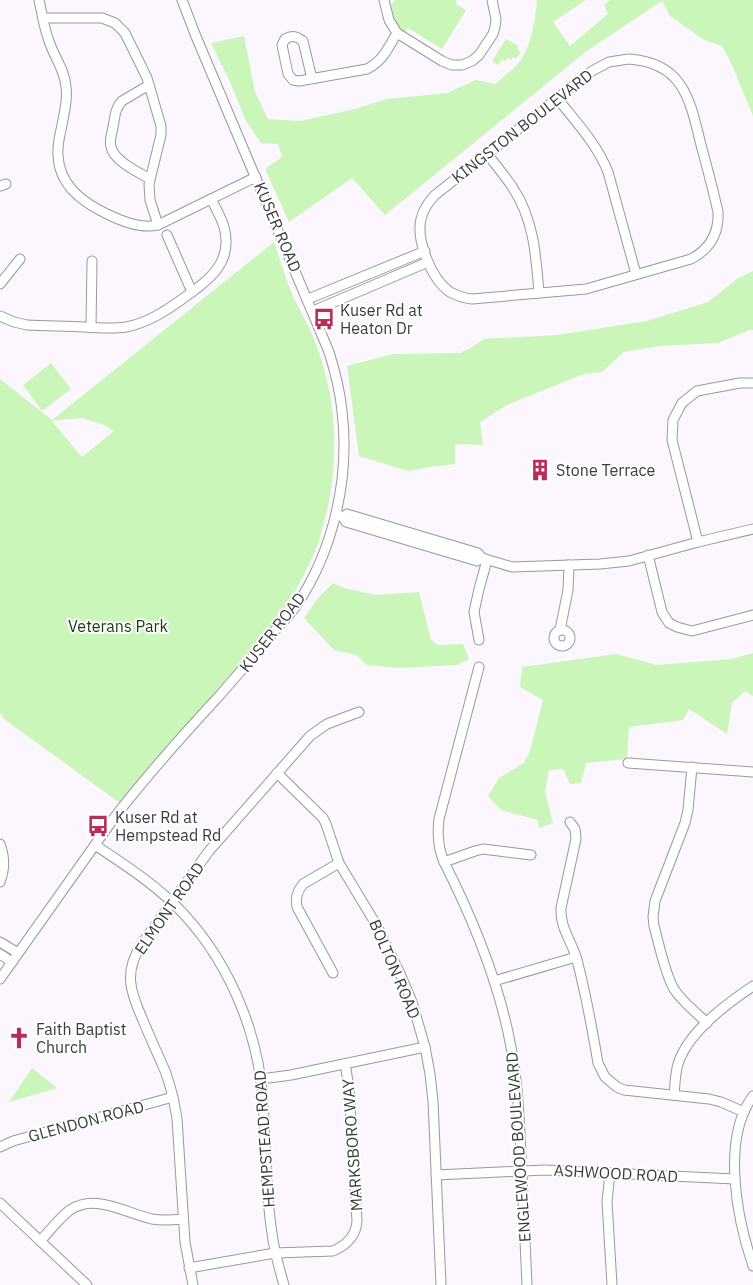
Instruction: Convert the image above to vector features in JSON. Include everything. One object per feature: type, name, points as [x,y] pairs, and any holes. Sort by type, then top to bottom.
[{"type":"street","points":[[39,0],[48,40],[66,83],[66,100],[58,146],[62,174],[67,184],[81,198],[109,215],[143,226],[150,226],[158,225],[256,177]]},
{"type":"street","name":"KUSER ROAD","points":[[0,979],[134,792],[249,662],[295,606],[319,564],[331,531],[339,516],[344,454],[342,412],[329,352],[182,0]]},
{"type":"street","points":[[384,0],[389,20],[397,33],[442,61],[462,65],[472,61],[479,55],[493,34],[496,27],[496,19],[492,0]]},
{"type":"street","points":[[43,18],[102,18],[115,23],[125,33],[147,78],[161,126],[161,135],[150,179],[149,192],[158,225]]},
{"type":"street","points":[[312,79],[303,41],[297,36],[285,39],[282,46],[288,74],[293,80],[299,81],[312,79],[367,69],[376,64],[383,56],[397,33]]},
{"type":"street","name":"KINGSTON BOULEVARD","points":[[629,59],[646,62],[664,69],[679,83],[690,102],[718,212],[717,228],[710,243],[705,250],[691,259],[586,289],[478,299],[464,298],[449,291],[442,285],[428,262],[420,234],[424,209],[435,195],[557,98],[592,70],[601,65],[619,60],[629,59]]},
{"type":"street","points":[[149,85],[119,104],[116,109],[110,142],[113,154],[118,159],[150,179]]},
{"type":"street","points":[[557,98],[603,160],[636,274]]},
{"type":"street","points":[[487,154],[514,189],[527,216],[534,245],[539,293]]},
{"type":"street","points":[[0,316],[27,325],[116,328],[137,324],[164,312],[208,280],[215,273],[223,256],[226,238],[224,228],[211,199]]},
{"type":"street","points":[[167,234],[192,292]]},
{"type":"street","points":[[308,299],[425,252]]},
{"type":"street","points":[[0,284],[20,259]]},
{"type":"street","points":[[91,327],[92,261]]},
{"type":"street","points":[[313,311],[428,262]]},
{"type":"street","points":[[698,542],[672,440],[673,420],[682,403],[697,391],[740,383],[753,383]]},
{"type":"street","points":[[339,516],[346,522],[413,538],[477,561],[485,559],[512,567],[600,564],[629,560],[753,529]]},
{"type":"street","points":[[648,555],[662,612],[670,623],[692,631],[753,615]]},
{"type":"street","points":[[478,640],[474,612],[485,559]]},
{"type":"street","points":[[560,630],[568,590],[569,565]]},
{"type":"street","name":"ENGLEWOOD BOULEVARD","points":[[479,667],[439,819],[438,841],[444,862],[473,922],[506,1022],[516,1075],[527,1285]]},
{"type":"street","name":"ELMONT ROAD","points":[[193,1285],[183,1219],[177,1119],[173,1097],[162,1064],[133,998],[130,980],[133,960],[209,851],[310,736],[327,724],[359,712]]},
{"type":"street","points":[[628,763],[753,772]]},
{"type":"street","points":[[692,767],[685,823],[655,901],[653,917],[673,988],[706,1023]]},
{"type":"street","name":"BOLTON ROAD","points":[[277,773],[326,824],[339,863],[370,913],[390,951],[412,1002],[425,1048],[433,1101],[441,1285]]},
{"type":"street","points":[[570,822],[575,829],[576,839],[560,918],[576,956],[598,1063],[605,1077],[624,1090],[709,1099],[744,1112]]},
{"type":"street","points":[[0,844],[4,860],[4,869],[0,882]]},
{"type":"street","name":"HEMPSTEAD ROAD","points":[[96,845],[143,878],[172,902],[192,924],[228,977],[246,1018],[261,1079],[269,1212],[275,1253],[284,1285]]},
{"type":"street","points":[[444,862],[483,849],[531,855]]},
{"type":"street","points":[[332,973],[297,907],[296,901],[298,889],[303,884],[339,863]]},
{"type":"street","points":[[0,942],[18,953]]},
{"type":"street","points":[[0,954],[12,962]]},
{"type":"street","points":[[494,981],[576,956]]},
{"type":"street","points":[[674,1095],[676,1072],[686,1046],[706,1023],[734,999],[753,986]]},
{"type":"street","points":[[261,1079],[425,1048]]},
{"type":"street","name":"MARKSBORO WAY","points":[[189,1268],[275,1253],[333,1251],[346,1244],[355,1232],[357,1224],[349,1087],[345,1064]]},
{"type":"street","points":[[753,1096],[744,1112],[737,1136],[735,1179],[744,1236],[753,1266]]},
{"type":"street","name":"GLENDON ROAD","points":[[0,1147],[12,1141],[173,1097]]},
{"type":"street","name":"ASHWOOD ROAD","points":[[436,1175],[545,1170],[735,1179]]},
{"type":"street","points":[[610,1173],[607,1202],[612,1285]]},
{"type":"street","points":[[40,1241],[64,1214],[86,1203],[104,1204],[162,1220],[183,1219]]},
{"type":"street","points":[[1,1208],[87,1285]]},
{"type":"green space","points":[[395,0],[456,0],[457,5],[466,10],[442,49],[408,28],[405,33],[399,27],[391,5]]},
{"type":"green space","points":[[537,0],[586,0],[553,22],[570,46],[608,14],[604,5],[610,0],[753,0],[753,116],[722,46],[704,40],[670,16],[662,1],[588,50],[385,215],[352,178],[289,222],[265,169],[282,157],[278,144],[261,143],[245,119],[231,84],[211,43],[244,36],[255,92],[268,119],[300,121],[355,109],[387,99],[447,93],[476,80],[495,84],[516,66],[525,53],[532,31]]},
{"type":"green space","points":[[506,39],[519,46],[517,50],[521,52],[516,59],[513,57],[511,60],[508,58],[505,61],[502,59],[498,65],[492,61]]},
{"type":"green space","name":"Veterans Park","points":[[274,242],[290,289],[316,344],[328,387],[334,431],[334,453],[330,497],[325,519],[318,544],[310,562],[281,615],[124,806],[4,719],[0,713],[0,379],[52,420]],"holes":[[[82,418],[104,425],[114,431],[82,457],[52,421]]]},
{"type":"green space","points":[[753,271],[753,330],[718,343],[660,346],[624,352],[602,372],[584,374],[507,405],[480,422],[483,445],[455,444],[455,464],[408,471],[359,456],[347,366],[393,354],[460,353],[484,339],[557,335],[647,321],[708,302],[737,279]]},
{"type":"green space","points":[[51,363],[71,389],[42,411],[23,385]]},
{"type":"green space","points":[[333,583],[344,588],[376,595],[419,592],[431,640],[438,645],[463,644],[469,659],[457,665],[400,668],[367,665],[356,655],[334,650],[304,618],[318,598]]},
{"type":"green space","points":[[753,653],[753,696],[745,691],[732,703],[727,734],[689,709],[683,720],[629,727],[627,759],[586,763],[581,783],[570,784],[563,769],[549,770],[545,791],[553,823],[539,828],[538,820],[501,810],[488,796],[499,778],[524,763],[530,751],[543,700],[520,687],[522,667],[616,654],[657,665],[731,659]]},
{"type":"green space","points":[[32,1068],[57,1088],[9,1102]]},
{"type":"place","name":"Kuser Rd at Heaton Dr","points":[[324,319]]},
{"type":"place","name":"Stone Terrace","points":[[540,470]]},
{"type":"place","name":"Kuser Rd at Hempstead Rd","points":[[98,826]]},
{"type":"place","name":"Faith Baptist Church","points":[[19,1038]]}]
